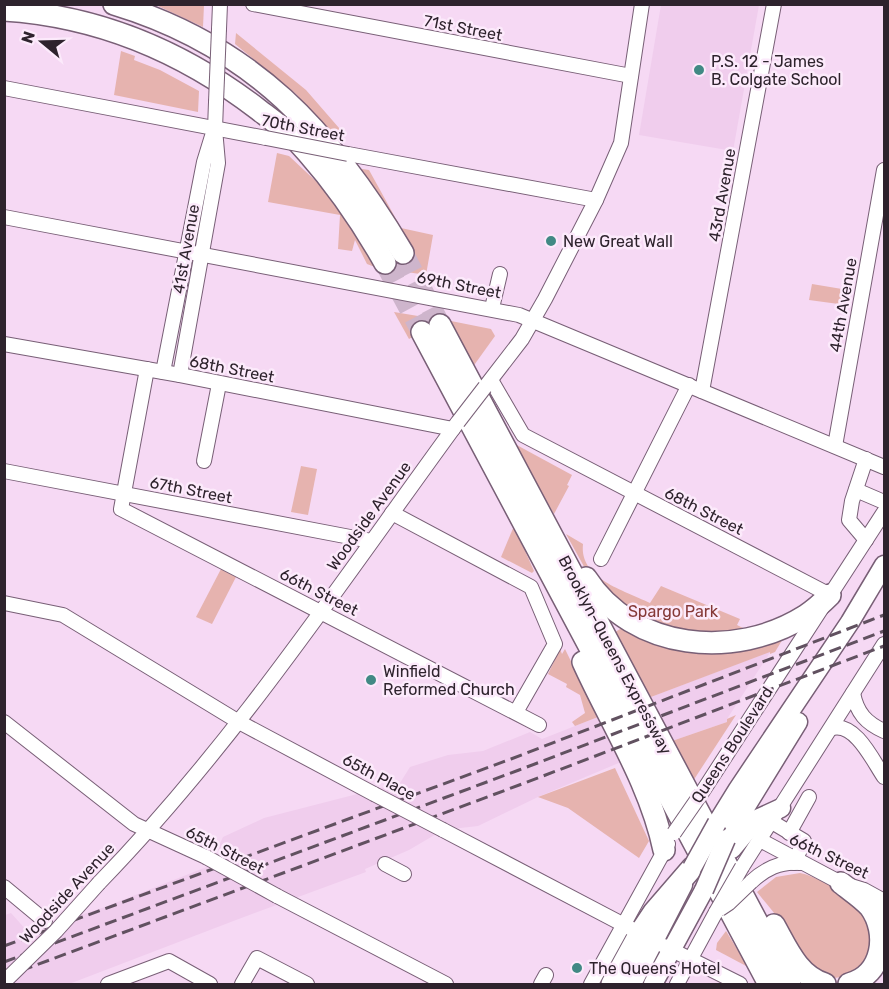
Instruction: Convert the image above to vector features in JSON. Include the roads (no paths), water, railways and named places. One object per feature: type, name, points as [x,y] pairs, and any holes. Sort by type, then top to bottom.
[{"type":"highway","points":[[4,10],[52,16],[109,30],[170,54],[223,84],[283,128],[306,151],[361,222],[394,258],[377,210],[345,166],[301,114],[272,87],[191,33],[114,4]]},
{"type":"highway","name":"Brooklyn-Queens Expressway","points":[[769,984],[549,569],[431,328],[527,489],[723,839],[790,984]]},
{"type":"highway","points":[[527,489],[562,534],[588,580],[603,600],[626,620],[657,634],[699,642],[745,640],[776,630],[804,617],[830,596]]},
{"type":"highway","points":[[549,569],[560,614],[669,842]]},
{"type":"highway","points":[[723,839],[801,969],[812,979],[825,984]]},
{"type":"highway","points":[[612,984],[640,932],[692,868]]},
{"type":"highway","points":[[841,883],[870,906],[879,920],[883,938],[880,955],[873,970],[861,980],[849,984]]},
{"type":"main road","name":"Queens Boulevard","points":[[723,839],[738,789],[845,630],[885,565]]},
{"type":"main road","name":"Queens Boulevard","points":[[692,868],[723,839],[885,590]]},
{"type":"main road","points":[[653,984],[704,890],[723,839],[757,819],[776,815]]},
{"type":"main road","name":"Queens Boulevard","points":[[632,984],[640,932]]},
{"type":"street","name":"41st Avenue","points":[[180,375],[218,164],[215,129],[220,4]]},
{"type":"street","name":"71st Street","points":[[253,4],[631,76]]},
{"type":"street","name":"Woodside Avenue","points":[[4,982],[56,931],[149,831],[239,722],[534,319],[596,200],[621,143],[642,4]]},
{"type":"street","name":"43rd Avenue","points":[[601,559],[696,388],[774,4]]},
{"type":"street","name":"70th Street","points":[[4,88],[596,200]]},
{"type":"street","name":"41st Avenue","points":[[163,372],[204,162],[215,129]]},
{"type":"street","name":"44th Avenue","points":[[835,446],[885,170]]},
{"type":"street","name":"69th Street","points":[[4,217],[492,308],[534,319],[885,467]]},
{"type":"street","points":[[492,308],[500,274]]},
{"type":"street","name":"68th Street","points":[[4,344],[456,426]]},
{"type":"street","points":[[124,493],[147,369]]},
{"type":"street","points":[[204,461],[219,384]]},
{"type":"street","name":"68th Street","points":[[488,384],[524,435],[830,596]]},
{"type":"street","points":[[866,540],[849,520],[867,459]]},
{"type":"street","name":"67th Street","points":[[4,471],[371,541]]},
{"type":"street","points":[[856,490],[885,502]]},
{"type":"street","name":"66th Street","points":[[124,493],[122,509],[539,725]]},
{"type":"street","name":"Queens Boulevard","points":[[591,984],[640,932],[669,842],[885,512]]},
{"type":"street","points":[[392,513],[531,587],[555,644],[516,712]]},
{"type":"street","name":"65th Place","points":[[4,603],[63,615],[239,722],[640,932],[690,959],[723,981],[740,984]]},
{"type":"street","points":[[677,984],[742,867],[885,644]]},
{"type":"street","points":[[853,693],[864,719],[871,726],[885,731]]},
{"type":"street","name":"65th Street","points":[[4,722],[134,824],[206,857],[424,980],[446,984]]},
{"type":"street","points":[[832,728],[840,727],[853,733],[885,777]]},
{"type":"street","points":[[789,832],[809,797]]},
{"type":"street","points":[[716,912],[751,882],[773,867],[796,862],[804,841],[789,832],[776,815]]},
{"type":"street","name":"66th Street","points":[[760,840],[796,862],[885,901]]},
{"type":"street","points":[[385,864],[404,874]]},
{"type":"street","points":[[4,887],[56,931]]},
{"type":"street","points":[[4,903],[18,897]]},
{"type":"street","points":[[242,984],[257,958],[307,984]]},
{"type":"street","points":[[108,984],[169,961],[210,984]]},
{"type":"tunnel","points":[[403,253],[440,325]]},
{"type":"tunnel","points":[[385,263],[422,332]]},
{"type":"railway","points":[[4,946],[511,759],[884,615]]},
{"type":"railway","points":[[4,962],[884,631]]},
{"type":"railway","points":[[4,977],[884,646]]},
{"type":"place","name":"P.S. 12 - James B. Colgate School","points":[[699,70]]},
{"type":"place","name":"New Great Wall","points":[[551,241]]},
{"type":"place","name":"Winfield Reformed Church","points":[[371,680]]},
{"type":"place","name":"The Queens Hotel","points":[[577,968]]},
{"type":"park label","name":"Spargo Park","points":[[673,611]]}]
